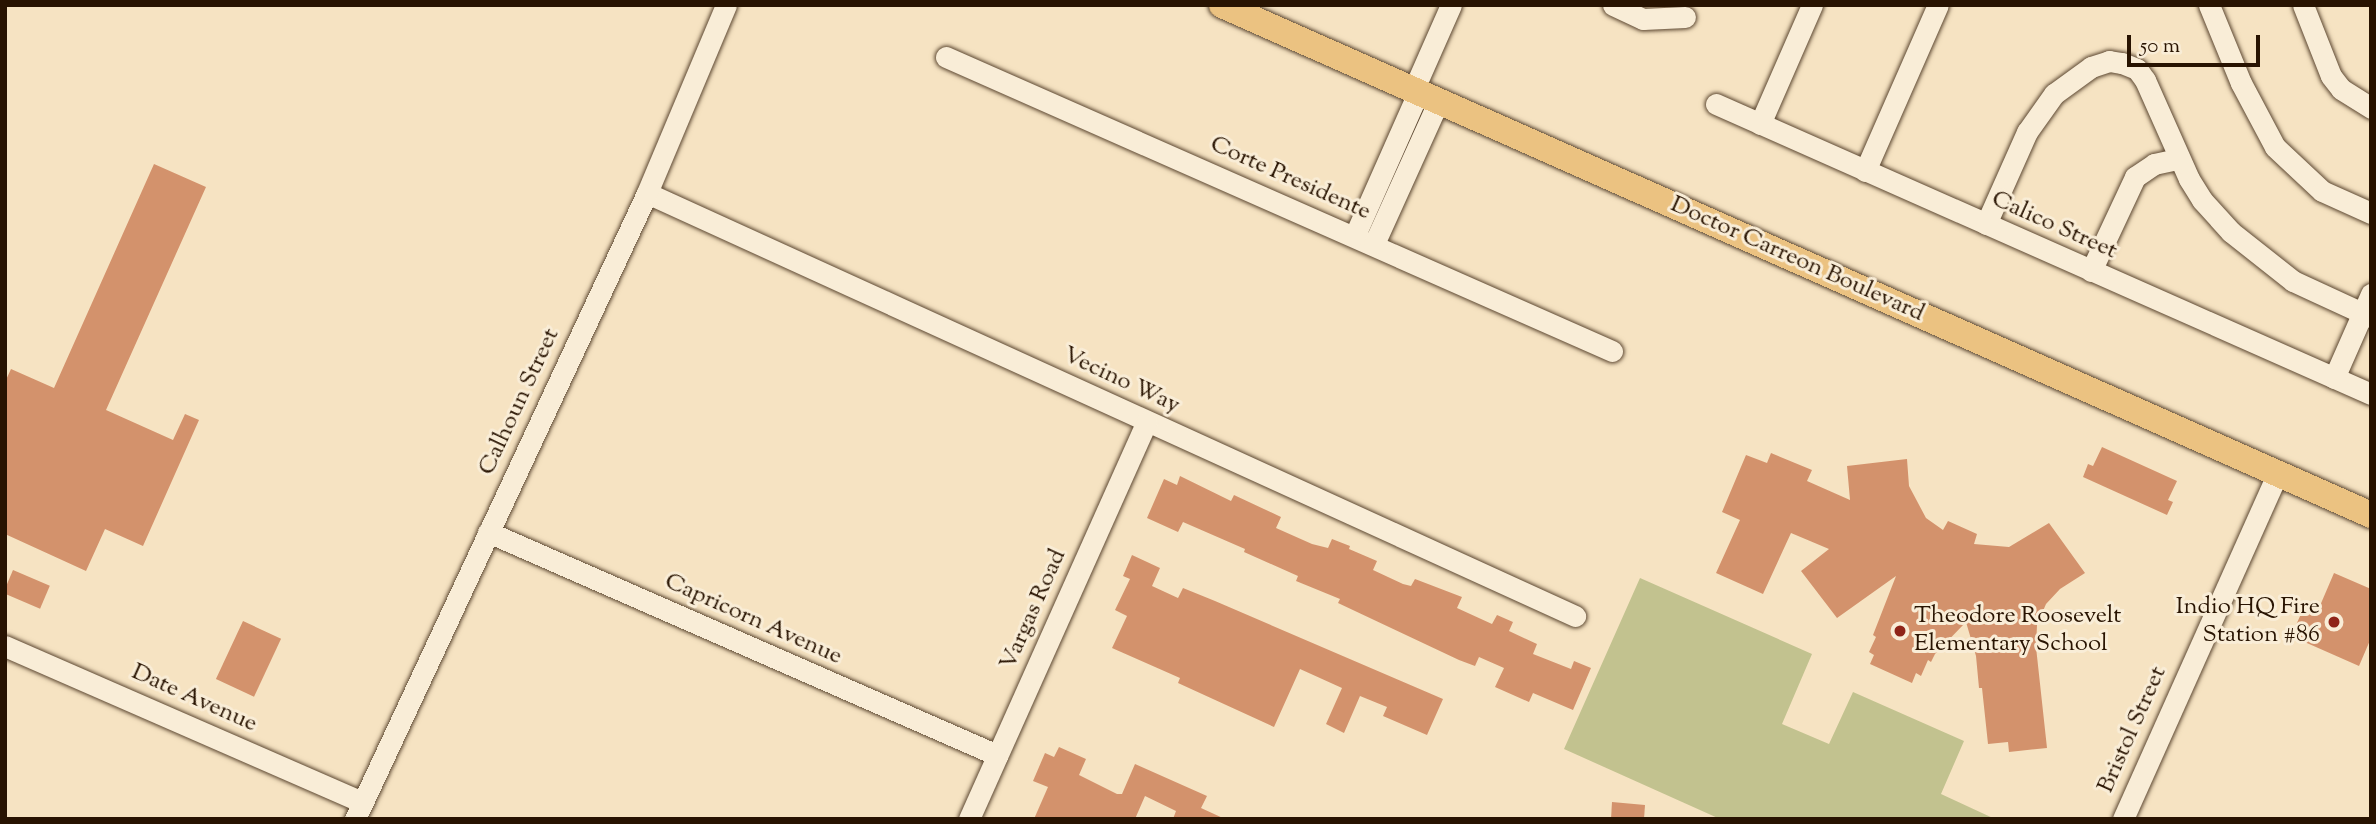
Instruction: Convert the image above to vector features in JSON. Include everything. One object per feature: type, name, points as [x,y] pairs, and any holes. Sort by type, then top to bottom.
[{"type":"main road","name":"Doctor Carreon Boulevard","points":[[1222,5],[2371,515]]},
{"type":"street","name":"Calhoun Street","points":[[359,810],[647,193],[726,5]]},
{"type":"street","points":[[1364,239],[1423,95],[1451,5]]},
{"type":"street","points":[[1614,5],[1643,19],[1685,17]]},
{"type":"street","points":[[1760,124],[1812,5]]},
{"type":"street","points":[[1866,171],[1938,5]]},
{"type":"street","points":[[2209,5],[2241,83],[2275,147],[2322,191],[2371,213]]},
{"type":"street","points":[[2302,5],[2331,76],[2341,89],[2371,107]]},
{"type":"street","name":"Corte Presidente","points":[[946,57],[1364,239],[1612,351]]},
{"type":"street","points":[[1986,224],[2027,132],[2039,113],[2054,94],[2091,66],[2109,61],[2137,69],[2145,80],[2178,159],[2202,200],[2231,232],[2261,259],[2293,281],[2366,316]]},
{"type":"street","name":"Calico Street","points":[[1716,104],[2371,394]]},
{"type":"street","points":[[2091,271],[2135,177],[2154,164],[2178,159]]},
{"type":"street","name":"Vecino Way","points":[[647,193],[1575,616]]},
{"type":"street","points":[[2334,378],[2366,316],[2371,294]]},
{"type":"street","name":"Vargas Road","points":[[968,819],[1147,422]]},
{"type":"street","name":"Bristol Street","points":[[2123,819],[2278,472]]},
{"type":"street","name":"Capricorn Avenue","points":[[488,532],[997,755]]},
{"type":"street","name":"Date Avenue","points":[[5,646],[359,810]]},
{"type":"green space","points":[[1640,578],[1812,654],[1782,724],[1829,744],[1853,692],[1964,741],[1941,794],[1995,819],[1720,819],[1564,749]]},
{"type":"building","points":[[154,164],[206,187],[106,410],[173,440],[185,414],[199,420],[143,546],[105,529],[86,571],[5,534],[5,382],[11,369],[54,388]]},
{"type":"building","points":[[2102,447],[2177,481],[2168,500],[2173,502],[2167,515],[2083,477],[2088,464],[2093,466]]},
{"type":"building","points":[[1771,453],[1812,470],[1807,481],[1850,500],[1847,466],[1907,459],[1909,486],[1926,518],[1943,530],[1948,521],[1977,534],[1974,544],[2009,547],[2049,523],[2085,573],[2060,589],[2046,604],[2037,625],[2036,647],[2047,748],[2009,752],[2008,742],[1988,744],[1982,688],[1979,688],[1976,656],[1966,622],[1935,654],[1931,662],[1928,660],[1921,676],[1916,673],[1912,683],[1870,664],[1874,655],[1869,652],[1876,637],[1873,635],[1896,576],[1837,618],[1801,571],[1829,549],[1791,533],[1763,594],[1716,573],[1740,520],[1722,512],[1746,455],[1767,463]]},
{"type":"building","points":[[1180,476],[1231,501],[1234,495],[1281,517],[1276,528],[1312,544],[1328,548],[1332,539],[1350,546],[1349,549],[1377,561],[1373,570],[1403,584],[1411,586],[1415,579],[1462,597],[1457,608],[1492,624],[1497,615],[1513,622],[1509,631],[1537,644],[1533,654],[1571,669],[1574,661],[1591,668],[1573,710],[1533,693],[1529,702],[1495,687],[1504,668],[1479,657],[1475,666],[1459,660],[1338,603],[1340,599],[1296,581],[1298,576],[1244,552],[1245,549],[1183,522],[1178,532],[1147,518],[1164,479],[1177,485]]},
{"type":"building","points":[[1132,555],[1160,568],[1152,586],[1178,598],[1183,588],[1443,699],[1427,735],[1383,716],[1387,707],[1360,696],[1344,733],[1326,724],[1342,688],[1300,669],[1274,727],[1178,683],[1180,678],[1112,648],[1127,616],[1115,610],[1130,579],[1123,576]]},
{"type":"building","points":[[13,570],[50,586],[40,609],[5,594]]},
{"type":"building","name":"Indio HQ Fire Station #86","points":[[2334,573],[2371,589],[2371,638],[2359,666],[2291,636],[2306,603],[2319,608]]},
{"type":"building","points":[[243,621],[281,639],[254,697],[216,679]]},
{"type":"building","points":[[1059,747],[1086,759],[1079,775],[1117,794],[1122,794],[1135,764],[1207,796],[1201,808],[1225,819],[1173,819],[1176,811],[1145,796],[1135,819],[1034,819],[1048,787],[1033,781],[1045,753],[1054,757]]},
{"type":"building","points":[[1612,802],[1645,805],[1644,819],[1611,819]]},
{"type":"place","name":"Indio HQ Fire Station #86","points":[[2334,622]]},
{"type":"place","name":"Theodore Roosevelt Elementary School","points":[[1900,631]]}]
